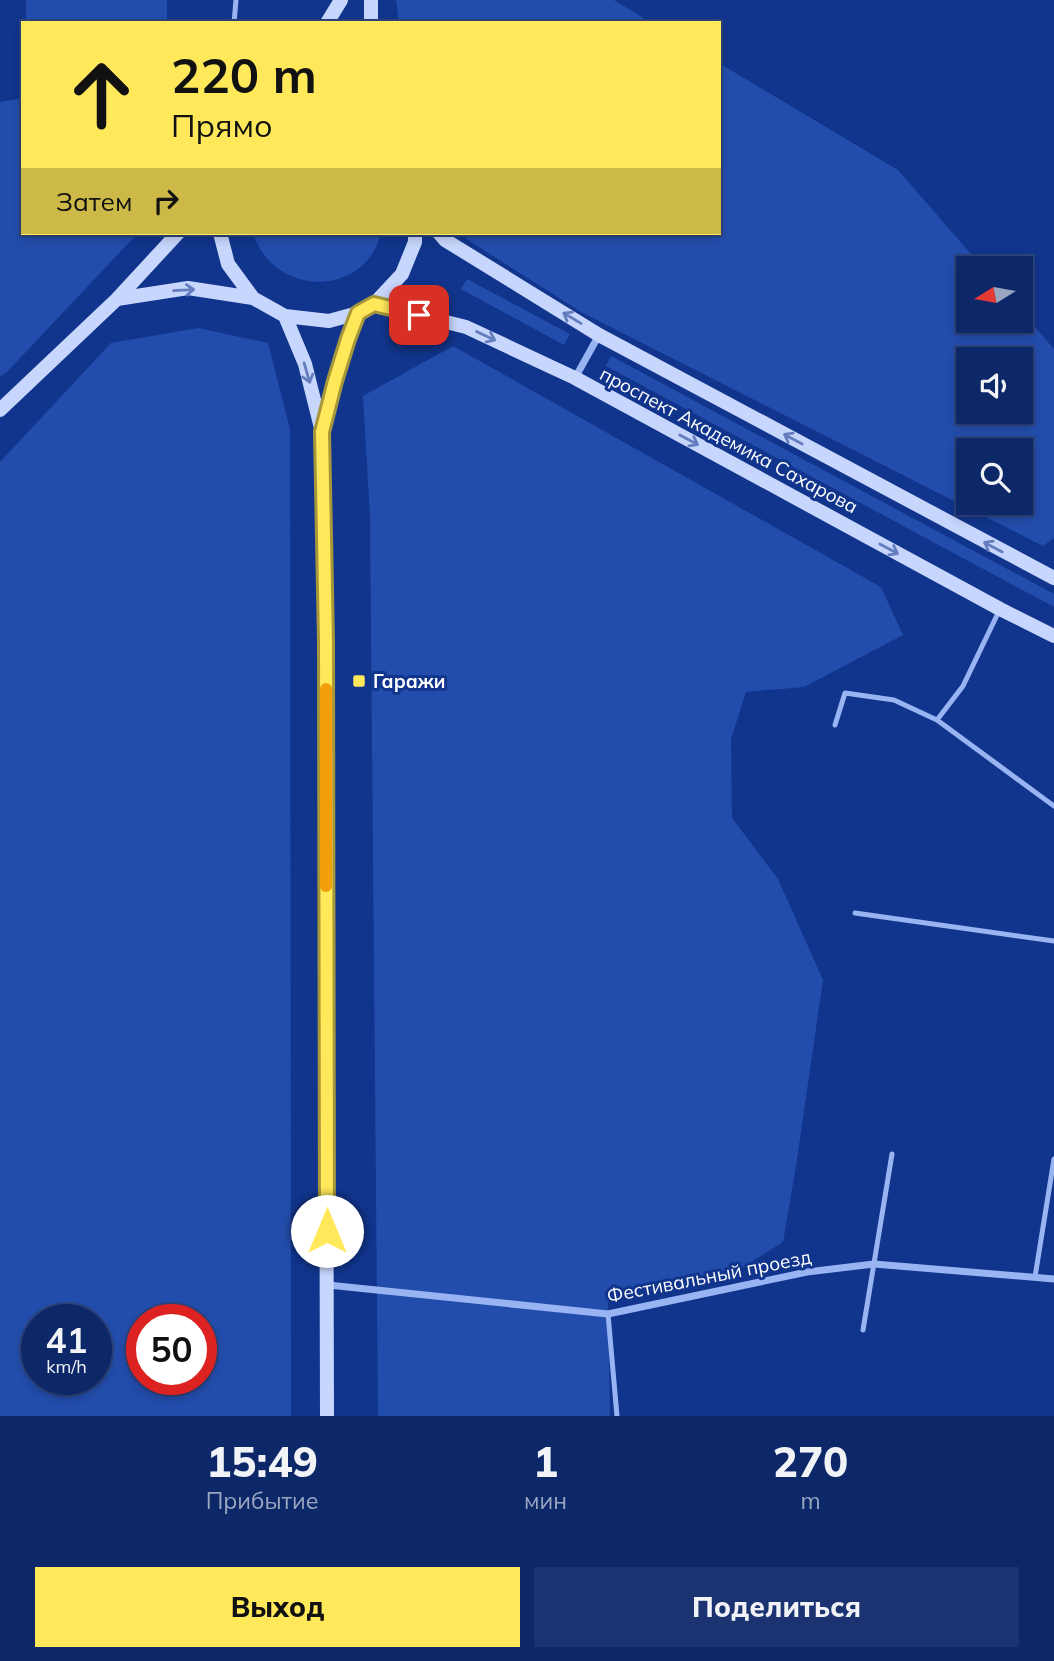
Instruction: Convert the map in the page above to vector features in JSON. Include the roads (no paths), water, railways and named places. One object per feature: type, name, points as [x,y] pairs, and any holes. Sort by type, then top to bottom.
[{"type":"street","points":[[328,21],[341,0]]},
{"type":"street","points":[[371,0],[372,21]]},
{"type":"street","points":[[0,410],[117,299],[176,235]]},
{"type":"street","points":[[221,235],[228,264],[253,298]]},
{"type":"street","points":[[117,299],[188,288],[253,298],[285,316],[329,321],[358,313],[374,304],[402,274],[415,242],[415,235]]},
{"type":"street","name":"проспект Академика Сахарова","points":[[441,235],[599,335],[1054,578]]},
{"type":"street","name":"проспект Академика Сахарова","points":[[374,304],[466,327],[575,378],[1054,636]]},
{"type":"street","points":[[322,432],[335,381],[358,313]]},
{"type":"street","points":[[285,316],[304,364],[322,432],[326,632],[327,1416]]},
{"type":"street","points":[[575,378],[599,335]]},
{"type":"street","name":"Фестивальный проезд","points":[[328,1285],[608,1314],[807,1272],[874,1264],[1054,1279]]},
{"type":"lane","points":[[234,21],[236,0]]},
{"type":"lane","points":[[937,720],[963,686],[1000,609]]},
{"type":"lane","points":[[835,725],[845,693],[894,700],[937,720],[1054,806]]},
{"type":"lane","points":[[855,913],[1054,941]]},
{"type":"lane","points":[[863,1330],[892,1154]]},
{"type":"lane","points":[[1035,1277],[1054,1159]]},
{"type":"lane","points":[[608,1314],[617,1416]]},
{"type":"place","name":"Гаражи","points":[[359,681]]}]
